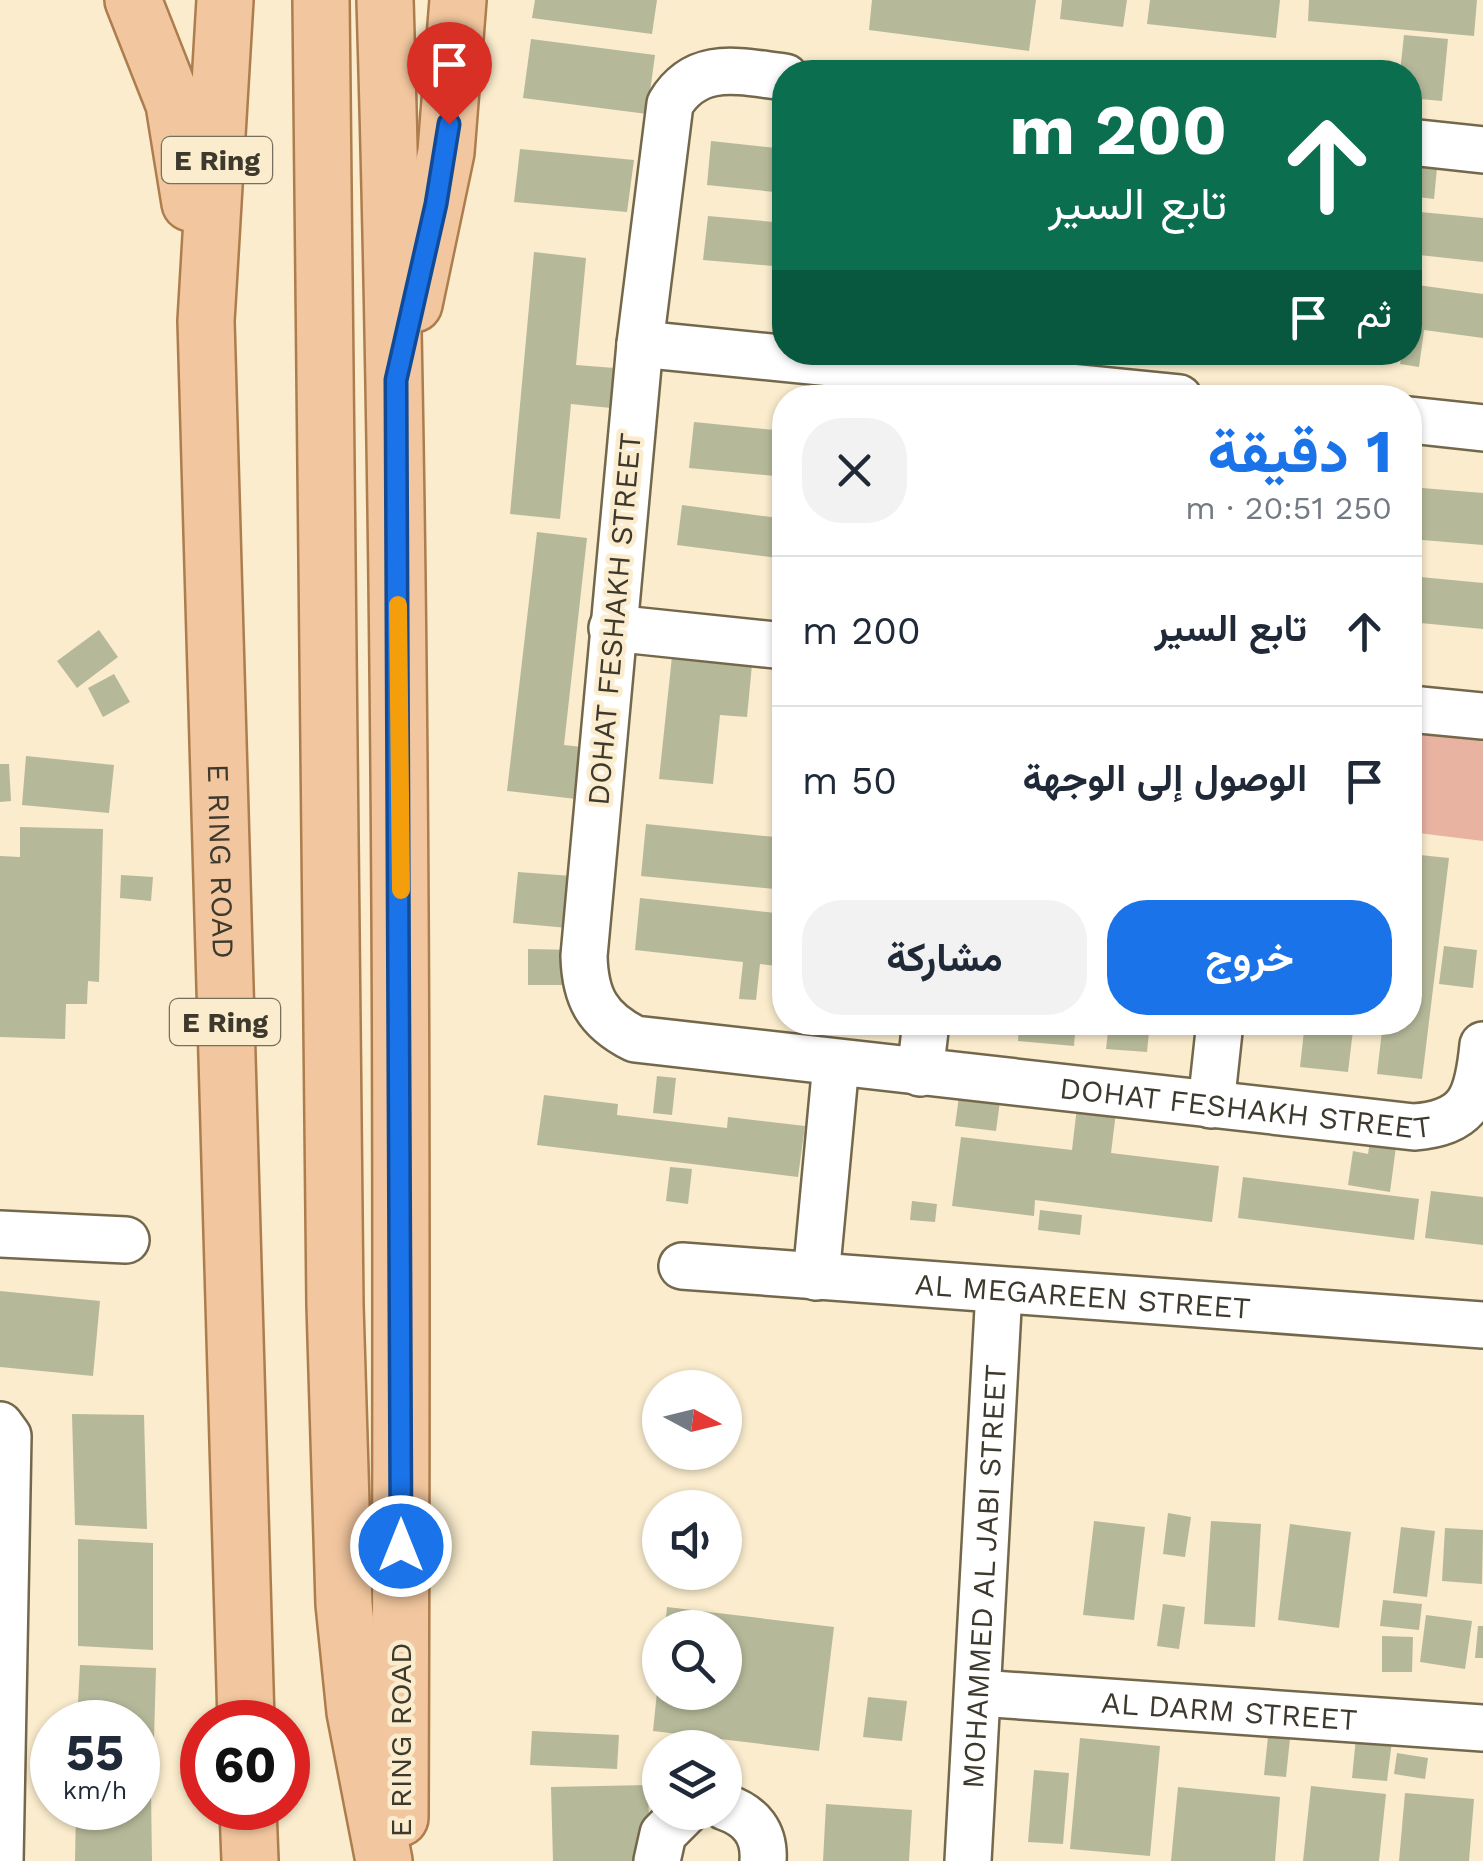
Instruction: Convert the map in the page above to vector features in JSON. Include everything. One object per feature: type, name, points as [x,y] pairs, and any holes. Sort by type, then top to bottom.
[{"type":"main road","points":[[133,0],[160,61],[181,133],[206,321]]},
{"type":"main road","name":"E RING ROAD","points":[[225,0],[206,321],[245,1700]]},
{"type":"main road","points":[[321,0],[334,1266],[344,1604],[355,1712],[384,1861]]},
{"type":"main road","name":"E RING ROAD","points":[[385,0],[396,380],[402,1053],[400,1861]]},
{"type":"main road","points":[[396,380],[446,152],[458,0]]},
{"type":"main road","points":[[249,1830],[250,1861]]},
{"type":"street","name":"DOHAT FESHAKH STREET","points":[[772,75],[706,72],[690,79],[670,104],[640,344],[584,956],[585,983],[595,1010],[612,1027],[634,1039],[1414,1127],[1441,1125],[1464,1110],[1478,1090],[1483,1045]]},
{"type":"street","points":[[1422,143],[1483,150]]},
{"type":"street","points":[[640,344],[772,357]]},
{"type":"street","points":[[850,365],[1050,385]]},
{"type":"street","points":[[1422,421],[1483,428]]},
{"type":"street","points":[[612,628],[772,645]]},
{"type":"street","points":[[1422,710],[1483,716]]},
{"type":"street","points":[[920,1072],[924,1035]]},
{"type":"street","points":[[1211,1105],[1219,1035]]},
{"type":"street","points":[[816,1278],[836,1063]]},
{"type":"street","points":[[0,1234],[126,1240]]},
{"type":"street","name":"AL MEGAREEN STREET","points":[[682,1266],[1483,1324]]},
{"type":"street","name":"MOHAMMED AL JABI STREET","points":[[968,1861],[999,1290]]},
{"type":"street","points":[[0,1425],[8,1436],[0,1861]]},
{"type":"street","name":"AL DARM STREET","points":[[978,1693],[1483,1728]]},
{"type":"street","points":[[742,1817],[754,1824],[764,1843],[763,1861]]},
{"type":"street","points":[[657,1861],[667,1830]]},
{"type":"shaded area","points":[[1422,726],[1483,734],[1483,841],[1422,833]]},
{"type":"building","points":[[535,0],[657,0],[652,34],[532,18]]},
{"type":"building","points":[[872,0],[1036,0],[1029,51],[869,30]]},
{"type":"building","points":[[1062,0],[1127,0],[1123,27],[1060,19]]},
{"type":"building","points":[[1150,0],[1280,0],[1276,38],[1147,24]]},
{"type":"building","points":[[1309,0],[1477,0],[1474,36],[1308,21]]},
{"type":"building","points":[[1404,35],[1448,39],[1442,101],[1422,99],[1422,60],[1401,60]]},
{"type":"building","points":[[531,39],[655,55],[647,114],[523,98]]},
{"type":"building","points":[[711,141],[772,148],[772,192],[707,185]]},
{"type":"building","points":[[520,149],[634,160],[627,212],[514,202]]},
{"type":"building","points":[[1422,156],[1438,158],[1434,199],[1422,198]]},
{"type":"building","points":[[1422,212],[1483,218],[1483,262],[1422,255]]},
{"type":"building","points":[[708,216],[772,222],[772,266],[703,260]]},
{"type":"building","points":[[534,252],[586,258],[576,365],[615,368],[611,408],[571,404],[560,519],[510,514]]},
{"type":"building","points":[[1422,286],[1483,294],[1483,338],[1424,330],[1422,345]]},
{"type":"building","points":[[694,422],[772,430],[772,476],[689,468]]},
{"type":"building","points":[[1422,488],[1483,493],[1483,545],[1422,540]]},
{"type":"building","points":[[682,505],[772,517],[772,557],[677,545]]},
{"type":"building","points":[[537,532],[587,538],[564,745],[582,747],[576,799],[507,791]]},
{"type":"building","points":[[1422,577],[1483,583],[1483,629],[1422,623]]},
{"type":"building","points":[[99,630],[118,657],[77,688],[57,661]]},
{"type":"building","points":[[673,647],[753,654],[747,717],[720,715],[713,784],[659,779]]},
{"type":"building","points":[[114,674],[130,702],[103,717],[88,688]]},
{"type":"building","points":[[26,756],[114,765],[109,813],[22,805]]},
{"type":"building","points":[[0,764],[9,764],[11,801],[0,802]]},
{"type":"building","points":[[646,824],[772,837],[772,889],[641,876]]},
{"type":"building","points":[[20,827],[103,829],[99,982],[88,981],[87,1004],[66,1004],[65,1039],[0,1037],[0,856],[20,857]]},
{"type":"building","points":[[1422,855],[1449,858],[1422,1079],[1377,1074],[1382,1035],[1422,1035]]},
{"type":"building","points":[[518,872],[572,876],[568,928],[513,923]]},
{"type":"building","points":[[121,875],[153,877],[151,901],[120,898]]},
{"type":"building","points":[[640,898],[772,913],[772,965],[760,964],[756,1000],[739,999],[743,962],[635,950]]},
{"type":"building","points":[[1444,946],[1477,950],[1473,988],[1439,984]]},
{"type":"building","points":[[528,949],[575,950],[575,985],[528,985]]},
{"type":"building","points":[[1018,1035],[1075,1035],[1074,1046],[1018,1041]]},
{"type":"building","points":[[1108,1035],[1149,1035],[1147,1052],[1106,1049]]},
{"type":"building","points":[[1304,1035],[1352,1035],[1348,1072],[1300,1067]]},
{"type":"building","points":[[657,1076],[676,1078],[672,1115],[653,1113]]},
{"type":"building","points":[[544,1095],[618,1104],[617,1115],[727,1128],[728,1117],[805,1126],[798,1177],[537,1145]]},
{"type":"building","points":[[959,1096],[1000,1101],[996,1131],[955,1126]]},
{"type":"building","points":[[1077,1107],[1116,1112],[1111,1153],[1219,1166],[1212,1222],[1035,1200],[1034,1216],[952,1206],[961,1137],[1072,1150]]},
{"type":"building","points":[[1371,1135],[1397,1139],[1390,1192],[1348,1185],[1353,1151],[1368,1154]]},
{"type":"building","points":[[670,1167],[692,1169],[688,1204],[666,1201]]},
{"type":"building","points":[[1243,1177],[1419,1199],[1414,1240],[1238,1218]]},
{"type":"building","points":[[1431,1191],[1483,1197],[1483,1245],[1425,1238]]},
{"type":"building","points":[[912,1201],[937,1204],[935,1222],[910,1220]]},
{"type":"building","points":[[1040,1210],[1082,1215],[1080,1235],[1038,1230]]},
{"type":"building","points":[[0,1291],[100,1301],[93,1376],[0,1367]]},
{"type":"building","points":[[72,1414],[144,1415],[147,1529],[75,1525]]},
{"type":"building","points":[[1168,1513],[1191,1517],[1185,1557],[1163,1554]]},
{"type":"building","points":[[1094,1521],[1145,1527],[1134,1620],[1083,1615]]},
{"type":"building","points":[[1211,1521],[1261,1524],[1255,1627],[1204,1624]]},
{"type":"building","points":[[1290,1524],[1351,1532],[1339,1628],[1278,1620]]},
{"type":"building","points":[[1401,1527],[1435,1531],[1427,1597],[1393,1593]]},
{"type":"building","points":[[1445,1528],[1483,1530],[1482,1584],[1442,1581]]},
{"type":"building","points":[[78,1539],[153,1543],[153,1650],[78,1646]]},
{"type":"building","points":[[1383,1600],[1422,1604],[1419,1630],[1380,1626]]},
{"type":"building","points":[[1163,1604],[1185,1607],[1179,1649],[1157,1646]]},
{"type":"building","points":[[1426,1615],[1472,1621],[1465,1669],[1420,1662]]},
{"type":"building","points":[[742,1616],[834,1627],[819,1751],[742,1742],[742,1730],[653,1730],[655,1710],[742,1710]]},
{"type":"building","points":[[1478,1626],[1483,1626],[1483,1658],[1475,1658]]},
{"type":"building","points":[[1382,1636],[1413,1637],[1412,1672],[1382,1672]]},
{"type":"building","points":[[80,1665],[156,1668],[155,1700],[78,1700]]},
{"type":"building","points":[[868,1697],[907,1701],[902,1741],[863,1737]]},
{"type":"building","points":[[1269,1727],[1291,1729],[1286,1777],[1264,1775]]},
{"type":"building","points":[[532,1731],[619,1735],[617,1769],[530,1765]]},
{"type":"building","points":[[1356,1737],[1392,1741],[1387,1781],[1352,1778]]},
{"type":"building","points":[[1080,1738],[1160,1746],[1150,1856],[1070,1849]]},
{"type":"building","points":[[1397,1753],[1428,1758],[1425,1779],[1394,1774]]},
{"type":"building","points":[[1034,1770],[1069,1773],[1063,1844],[1028,1842]]},
{"type":"building","points":[[642,1785],[642,1830],[649,1830],[650,1861],[553,1861],[551,1787]]},
{"type":"building","points":[[1311,1786],[1386,1794],[1379,1861],[1303,1861]]},
{"type":"building","points":[[1178,1787],[1280,1797],[1275,1861],[1171,1861]]},
{"type":"building","points":[[1405,1793],[1474,1799],[1469,1861],[1399,1861]]},
{"type":"building","points":[[826,1804],[912,1810],[909,1861],[823,1861]]},
{"type":"building","points":[[76,1830],[152,1830],[152,1861],[75,1861]]},
{"type":"slow traffic","points":[[398,605],[401,890]]},
{"type":"route","points":[[401,1546],[402,1072],[396,380],[436,204],[449,124]]}]
